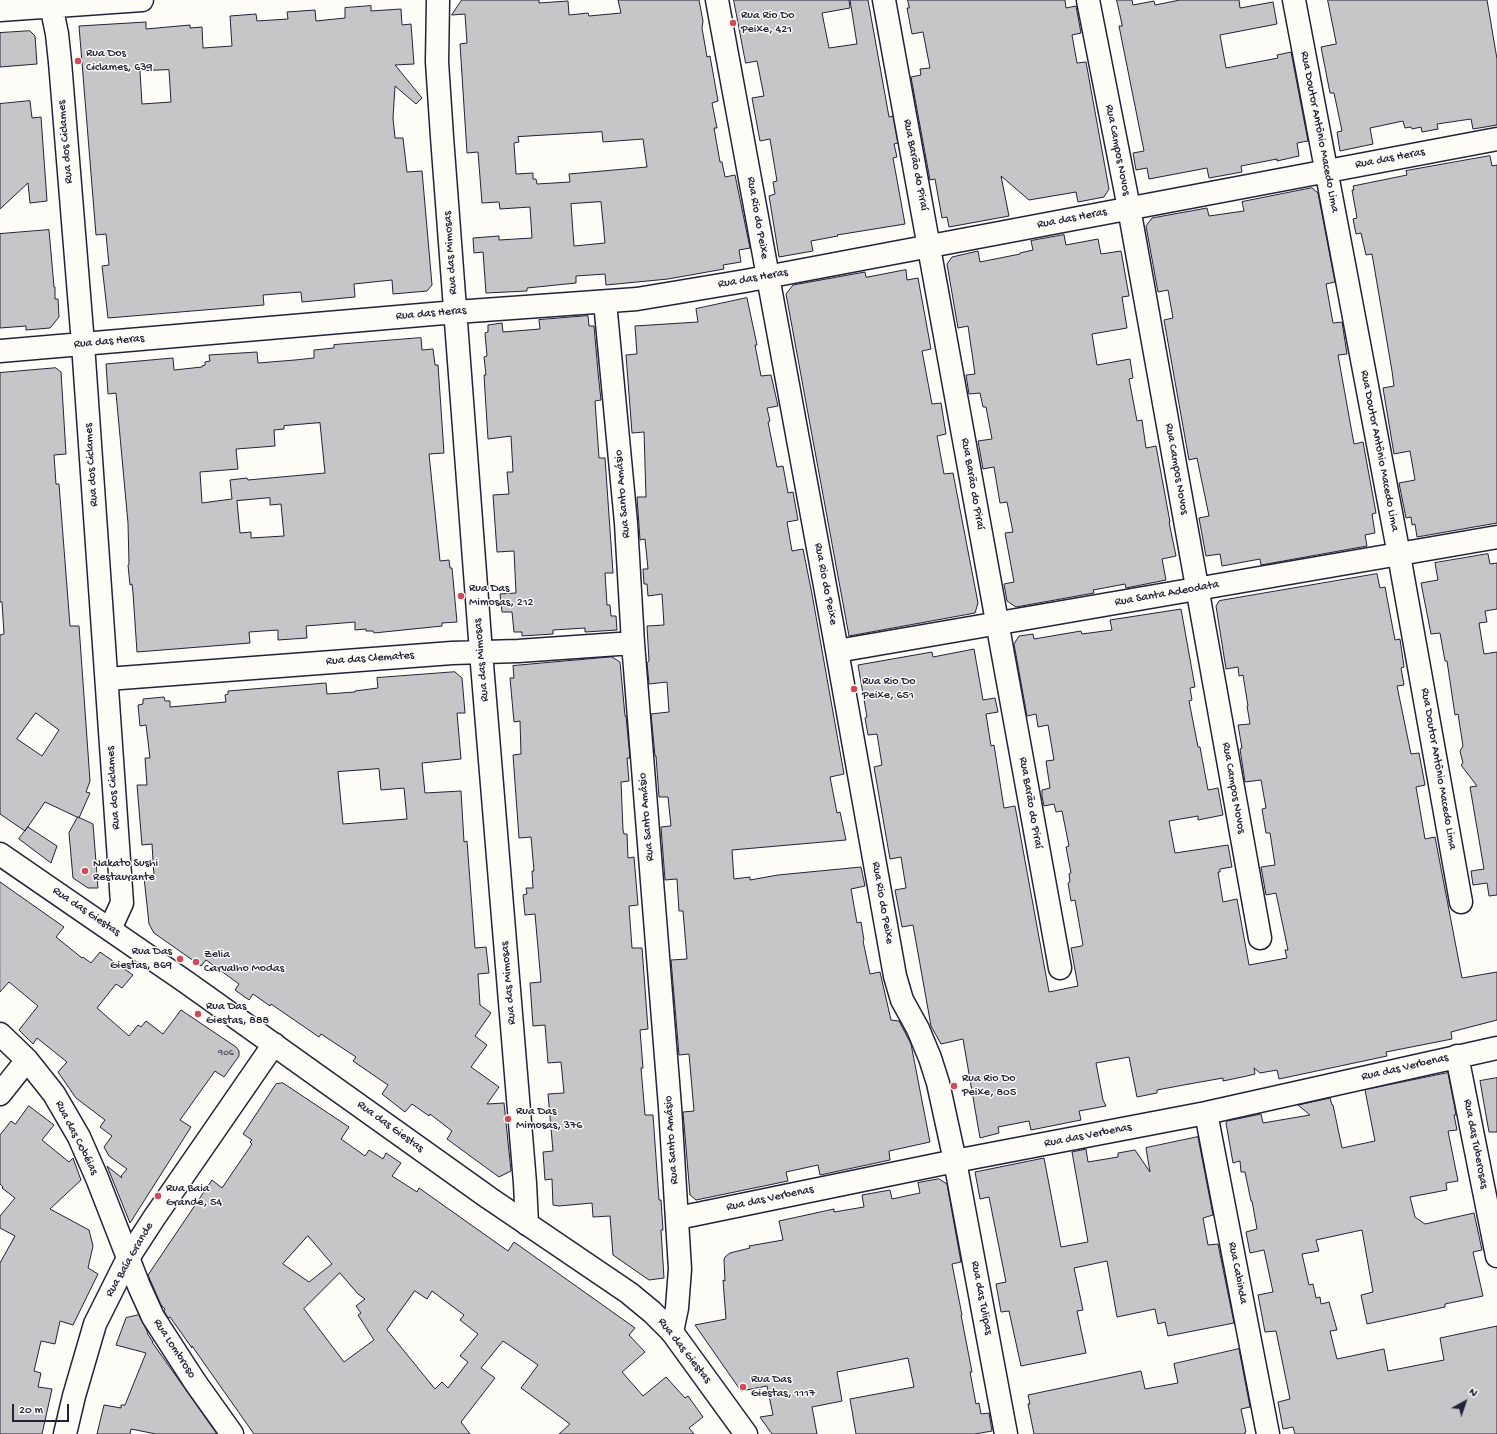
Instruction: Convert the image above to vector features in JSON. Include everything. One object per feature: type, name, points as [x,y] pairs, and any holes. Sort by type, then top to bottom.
[{"type":"street","points":[[0,10],[51,3],[142,0]]},
{"type":"street","name":"Rua das Mimosas","points":[[438,0],[437,62],[481,652],[526,1183],[527,1224]]},
{"type":"street","name":"Rua Rio do Peixe","points":[[717,0],[837,651],[895,976],[902,1000],[918,1029],[930,1058],[938,1083],[956,1161]]},
{"type":"street","name":"Rua Barão do Piraí","points":[[884,0],[930,246],[1060,968]]},
{"type":"street","name":"Rua Campos Novos","points":[[1088,0],[1129,208],[1260,938]]},
{"type":"street","name":"Rua Doutor Antônio Macedo Lima","points":[[1294,0],[1399,555],[1462,902]]},
{"type":"street","name":"Rua dos Ciclames","points":[[51,3],[57,34],[83,344],[122,903],[110,929]]},
{"type":"street","name":"Rua das Heras","points":[[0,351],[456,312],[637,299],[767,277],[1497,139]]},
{"type":"street","name":"Rua Santo Amásio","points":[[605,302],[626,523],[633,643],[678,1218],[680,1283],[672,1332]]},
{"type":"street","name":"Rua Santa Adeodata","points":[[837,651],[1497,537]]},
{"type":"street","name":"Rua das Clemates","points":[[107,680],[452,653],[518,651],[633,643]]},
{"type":"street","name":"Rua das Giestas","points":[[0,854],[274,1044],[527,1224],[629,1293],[652,1312],[672,1332],[746,1434]]},
{"type":"street","name":"Rua das Cobéias","points":[[0,1034],[27,1060],[54,1094],[79,1137],[97,1178],[128,1258]]},
{"type":"street","name":"Rua Baía Grande","points":[[65,1434],[74,1396],[95,1324],[128,1258],[274,1044]]},
{"type":"street","name":"Rua das Verbenas","points":[[678,1218],[1206,1112],[1497,1048]]},
{"type":"street","name":"Rua das Tuberosas","points":[[1458,1056],[1497,1256]]},
{"type":"street","points":[[0,1094],[27,1060]]},
{"type":"street","name":"Rua Cabinda","points":[[1206,1112],[1268,1434]]},
{"type":"street","name":"Rua das Tulipas","points":[[956,1161],[1006,1434]]},
{"type":"street","name":"Rua Lombroso","points":[[128,1258],[153,1317],[232,1434]]},
{"type":"building","points":[[462,0],[539,0],[539,3],[568,1],[569,15],[588,13],[589,16],[621,13],[618,0],[699,0],[707,57],[710,56],[718,101],[712,103],[717,128],[714,128],[720,162],[722,162],[725,177],[735,175],[750,248],[739,250],[741,262],[723,265],[724,269],[668,279],[606,285],[605,274],[576,276],[576,283],[527,288],[527,291],[486,293],[483,252],[474,253],[473,238],[499,236],[499,240],[532,238],[530,207],[500,209],[499,202],[482,203],[478,152],[467,153],[460,44],[467,43],[465,14],[452,15]],"holes":[[[602,132],[603,142],[643,139],[647,167],[569,174],[570,182],[537,184],[536,179],[533,179],[533,173],[516,174],[514,143],[519,142],[518,137]],[[601,202],[605,243],[574,246],[571,204]]]},
{"type":"building","points":[[734,0],[849,0],[850,8],[822,13],[829,48],[857,44],[850,0],[868,0],[889,117],[893,116],[898,143],[894,144],[897,157],[893,158],[905,224],[837,235],[838,236],[811,241],[813,251],[779,257],[769,196],[775,194],[773,182],[777,181],[770,139],[760,141],[752,98],[764,96],[757,61],[746,63]]},
{"type":"building","points":[[908,0],[1065,0],[1066,8],[1076,6],[1081,33],[1072,35],[1077,63],[1086,62],[1109,189],[1104,197],[1078,202],[1076,192],[1029,200],[1001,176],[1009,216],[949,227],[947,217],[942,218],[935,179],[930,180],[911,77],[921,75],[920,69],[930,68],[923,32],[912,34],[907,8],[909,8]]},
{"type":"building","points":[[1117,0],[1132,0],[1133,5],[1154,1],[1155,5],[1180,0],[1239,0],[1240,8],[1273,2],[1277,24],[1220,35],[1226,68],[1278,58],[1277,55],[1291,52],[1308,141],[1297,143],[1299,156],[1241,166],[1242,172],[1209,178],[1207,168],[1149,179],[1147,168],[1136,170],[1133,153],[1144,151],[1119,26],[1122,26]]},
{"type":"building","points":[[1328,0],[1487,0],[1497,59],[1497,125],[1473,129],[1471,119],[1437,124],[1438,129],[1422,132],[1421,127],[1412,129],[1411,127],[1405,128],[1403,121],[1370,128],[1373,144],[1340,151],[1337,132],[1342,131],[1334,93],[1330,93],[1321,47],[1336,44]]},
{"type":"building","points":[[371,6],[371,11],[401,9],[402,25],[411,24],[414,64],[395,65],[422,98],[416,104],[395,86],[393,118],[395,138],[403,138],[407,172],[422,171],[432,285],[427,291],[393,294],[392,280],[354,284],[355,297],[302,302],[301,292],[263,295],[264,305],[108,318],[102,266],[109,265],[106,234],[96,235],[79,26],[146,22],[146,29],[190,25],[190,28],[202,27],[203,48],[232,46],[230,16],[256,14],[257,21],[288,19],[287,12],[315,10],[316,21],[345,18],[345,8]],"holes":[[[169,70],[171,102],[142,104],[140,71]]]},
{"type":"building","points":[[30,31],[35,36],[37,64],[0,67],[0,33]]},
{"type":"building","points":[[30,101],[32,118],[41,117],[47,201],[30,203],[28,183],[0,209],[0,104]]},
{"type":"building","points":[[1490,156],[1492,166],[1497,165],[1497,523],[1417,537],[1415,524],[1412,525],[1411,517],[1406,518],[1399,483],[1415,480],[1410,451],[1394,454],[1383,388],[1394,386],[1392,371],[1372,254],[1366,255],[1361,233],[1356,234],[1353,219],[1357,218],[1352,190],[1354,190],[1353,186],[1407,175],[1406,171]]},
{"type":"building","points":[[1312,188],[1318,193],[1335,282],[1326,284],[1333,323],[1342,322],[1347,354],[1338,355],[1354,444],[1363,442],[1376,513],[1372,514],[1375,533],[1365,535],[1367,546],[1261,565],[1260,559],[1222,566],[1220,554],[1206,556],[1199,518],[1209,516],[1197,458],[1189,460],[1164,320],[1173,318],[1168,290],[1158,292],[1146,226],[1152,218],[1207,208],[1209,216],[1244,211],[1242,202]]},
{"type":"building","points":[[49,230],[55,299],[58,299],[59,317],[50,328],[26,330],[26,326],[0,328],[0,234]]},
{"type":"building","points":[[1064,235],[1066,245],[1098,239],[1101,254],[1121,251],[1129,296],[1122,297],[1127,328],[1092,334],[1097,365],[1130,359],[1133,378],[1129,379],[1137,421],[1142,420],[1146,448],[1156,446],[1176,556],[1162,559],[1166,580],[1126,588],[1125,584],[1093,590],[1094,593],[1016,607],[1007,601],[1004,584],[1014,582],[1005,533],[1013,532],[1007,502],[1000,503],[994,467],[983,469],[978,441],[992,439],[986,407],[983,407],[980,393],[969,394],[966,375],[975,374],[968,326],[958,328],[947,264],[952,257],[978,251],[980,262],[1020,254],[1033,250],[1031,241]]},
{"type":"building","points":[[906,270],[907,280],[918,278],[931,349],[922,351],[932,404],[941,403],[946,434],[937,436],[944,474],[953,473],[978,603],[975,613],[849,636],[786,294],[793,285],[865,272],[866,277]]},
{"type":"building","points":[[747,298],[757,345],[755,345],[761,376],[771,375],[778,406],[767,408],[770,421],[768,422],[777,467],[783,466],[788,493],[793,492],[798,520],[787,522],[792,551],[803,549],[812,594],[844,774],[830,777],[837,813],[840,812],[846,840],[732,850],[734,879],[750,877],[750,880],[778,875],[861,867],[865,886],[851,889],[857,923],[861,922],[863,941],[870,974],[880,972],[891,1020],[899,1021],[911,1044],[930,1142],[889,1151],[890,1160],[820,1175],[818,1165],[786,1172],[788,1181],[696,1200],[690,1195],[683,1112],[694,1111],[689,1054],[679,1055],[671,960],[687,959],[683,911],[679,911],[677,879],[665,880],[661,827],[671,826],[668,797],[659,797],[651,714],[669,712],[667,682],[649,684],[647,663],[649,661],[647,626],[664,625],[662,594],[648,596],[647,584],[644,584],[643,569],[648,569],[645,539],[640,540],[637,497],[646,497],[644,432],[632,433],[626,355],[637,354],[635,326],[698,322],[696,309]]},
{"type":"building","points":[[588,316],[589,326],[594,326],[601,400],[595,401],[599,458],[605,458],[613,573],[605,573],[607,605],[610,605],[611,616],[616,616],[617,630],[585,632],[585,628],[553,630],[553,634],[522,636],[522,632],[514,632],[512,612],[502,612],[500,594],[516,593],[514,551],[497,552],[493,495],[509,494],[507,472],[513,472],[511,436],[488,439],[484,375],[486,375],[484,357],[487,356],[485,333],[488,332],[488,325],[502,323],[503,332],[540,329],[539,320]]},
{"type":"building","points":[[421,338],[422,350],[433,349],[435,365],[438,365],[444,453],[429,454],[440,561],[449,560],[450,568],[452,568],[457,622],[442,623],[442,626],[374,633],[373,631],[366,631],[366,629],[355,630],[355,622],[306,626],[307,638],[278,640],[278,630],[249,632],[250,643],[137,652],[133,593],[132,584],[130,585],[128,565],[128,523],[116,393],[108,394],[106,364],[173,358],[174,370],[202,367],[205,365],[205,362],[210,361],[209,355],[257,352],[258,363],[295,360],[314,358],[314,350],[334,348],[334,345]],"holes":[[[320,423],[325,473],[248,480],[247,478],[230,480],[232,499],[202,503],[200,472],[238,469],[236,449],[275,446],[274,430],[284,429],[284,426]],[[270,498],[270,505],[281,504],[284,536],[251,538],[251,532],[240,533],[237,501]]]},
{"type":"building","points":[[56,368],[61,372],[66,454],[54,455],[56,484],[59,484],[70,626],[79,626],[90,781],[86,792],[90,793],[79,818],[45,802],[25,831],[0,814],[0,635],[4,634],[2,602],[0,602],[0,373]],"holes":[[[36,713],[59,730],[42,756],[17,739]]]},
{"type":"building","points":[[1488,554],[1490,564],[1497,563],[1497,609],[1485,611],[1487,622],[1479,623],[1484,654],[1497,652],[1497,895],[1489,896],[1487,883],[1473,885],[1471,871],[1484,869],[1470,787],[1477,786],[1461,765],[1463,763],[1460,751],[1463,746],[1458,714],[1455,715],[1447,661],[1445,661],[1440,633],[1431,634],[1421,583],[1438,580],[1435,563]]},
{"type":"building","points":[[1377,574],[1380,588],[1385,587],[1395,640],[1400,639],[1404,667],[1401,668],[1404,685],[1397,686],[1411,754],[1419,753],[1425,785],[1416,787],[1425,839],[1435,837],[1462,978],[1497,972],[1497,1020],[1451,1032],[1452,1039],[1386,1052],[1387,1056],[1279,1079],[1277,1070],[1260,1073],[1254,1068],[1255,1074],[1247,1076],[1223,1081],[1223,1078],[1157,1090],[1157,1093],[1137,1097],[1129,1057],[1096,1063],[1103,1100],[1106,1106],[1079,1111],[1081,1120],[1031,1130],[1029,1121],[998,1127],[999,1133],[980,1138],[963,1039],[941,1044],[931,1026],[913,925],[902,927],[895,890],[906,888],[901,857],[890,859],[874,767],[882,765],[877,734],[868,735],[865,718],[867,717],[858,665],[932,652],[933,657],[974,649],[983,700],[995,698],[998,712],[986,714],[991,746],[994,745],[1004,808],[1015,806],[1049,992],[1078,986],[1071,948],[1083,945],[1075,900],[1071,901],[1068,883],[1070,882],[1069,874],[1071,873],[1066,847],[1069,846],[1062,811],[1056,812],[1054,804],[1044,806],[1042,796],[1042,790],[1050,788],[1046,761],[1054,760],[1048,725],[1038,727],[1036,714],[1027,716],[1014,644],[1019,636],[1033,634],[1034,639],[1081,631],[1082,634],[1112,630],[1110,620],[1181,609],[1195,687],[1190,688],[1192,700],[1189,701],[1198,747],[1200,747],[1208,790],[1218,788],[1223,815],[1198,820],[1198,816],[1169,821],[1175,853],[1228,845],[1232,867],[1220,869],[1220,872],[1218,872],[1223,902],[1237,899],[1249,965],[1287,958],[1285,950],[1288,950],[1276,893],[1266,895],[1261,867],[1275,865],[1270,833],[1266,833],[1262,809],[1266,808],[1261,780],[1245,782],[1238,725],[1250,724],[1243,675],[1239,676],[1238,667],[1226,669],[1216,606],[1219,601]]},
{"type":"building","points":[[612,657],[620,662],[630,758],[627,758],[629,781],[621,782],[623,830],[624,834],[627,834],[628,858],[634,857],[638,905],[629,906],[632,948],[642,948],[648,1029],[640,1030],[643,1068],[641,1068],[645,1115],[653,1115],[659,1200],[661,1200],[663,1230],[661,1230],[664,1278],[649,1280],[613,1255],[610,1216],[593,1217],[592,1203],[559,1206],[553,1205],[552,1179],[545,1180],[543,1152],[553,1151],[548,1094],[564,1093],[561,1062],[548,1063],[545,1025],[533,1026],[530,983],[541,982],[535,914],[525,915],[523,895],[527,894],[526,888],[533,888],[532,871],[534,871],[531,837],[519,838],[513,755],[521,754],[520,721],[514,722],[510,678],[514,678],[513,666]]},
{"type":"building","points":[[455,672],[462,678],[465,713],[457,713],[461,759],[422,763],[425,793],[461,791],[464,842],[467,841],[475,948],[486,947],[489,973],[478,974],[480,1005],[491,1013],[475,1036],[487,1045],[471,1067],[499,1087],[487,1104],[504,1103],[511,1171],[499,1177],[447,1139],[452,1131],[430,1114],[429,1116],[412,1104],[405,1112],[382,1094],[388,1085],[353,1061],[356,1057],[321,1034],[319,1037],[271,1004],[270,1006],[253,994],[249,1000],[235,990],[239,984],[206,960],[201,966],[154,933],[149,924],[144,877],[154,876],[152,844],[142,845],[137,785],[147,785],[145,758],[150,758],[146,725],[140,726],[138,705],[143,704],[143,699],[164,697],[165,701],[170,701],[170,707],[226,702],[225,695],[228,694],[228,691],[326,683],[327,694],[355,692],[378,688],[377,678]],"holes":[[[379,769],[381,790],[404,788],[407,819],[343,824],[338,772]]]},
{"type":"building","points":[[78,817],[93,824],[98,888],[88,888],[73,878],[69,833]]},
{"type":"building","points":[[28,827],[57,846],[51,863],[19,839]]},
{"type":"building","points":[[0,882],[64,927],[56,937],[82,958],[83,957],[91,963],[100,952],[133,975],[122,988],[116,984],[97,1008],[129,1036],[138,1025],[141,1027],[146,1021],[163,1034],[181,1010],[236,1047],[239,1051],[239,1056],[224,1077],[215,1071],[180,1120],[191,1127],[130,1223],[107,1166],[122,1178],[121,1176],[127,1169],[109,1156],[104,1147],[112,1136],[100,1127],[105,1120],[76,1098],[58,1072],[67,1062],[37,1038],[33,1044],[19,1030],[38,1006],[9,982],[0,992]]},
{"type":"building","points":[[1448,1073],[1456,1115],[1454,1115],[1457,1130],[1448,1131],[1458,1181],[1446,1183],[1447,1190],[1410,1197],[1415,1217],[1425,1224],[1474,1213],[1482,1250],[1473,1252],[1483,1296],[1445,1304],[1445,1307],[1367,1324],[1361,1295],[1373,1292],[1362,1230],[1316,1240],[1319,1251],[1302,1254],[1309,1285],[1313,1284],[1316,1298],[1320,1297],[1321,1304],[1329,1302],[1337,1330],[1330,1331],[1337,1359],[1384,1349],[1388,1371],[1444,1360],[1440,1338],[1497,1326],[1497,1434],[1295,1434],[1293,1427],[1283,1429],[1278,1402],[1290,1399],[1276,1331],[1265,1332],[1258,1295],[1273,1292],[1264,1250],[1250,1253],[1246,1232],[1257,1229],[1252,1201],[1245,1172],[1241,1172],[1240,1161],[1233,1163],[1226,1123],[1227,1121],[1261,1114],[1263,1123],[1310,1115],[1298,1105],[1330,1098],[1333,1105],[1342,1148],[1375,1141],[1365,1090]]},
{"type":"building","points":[[1497,1078],[1497,1132],[1489,1132],[1480,1081]]},
{"type":"building","points":[[283,1083],[349,1127],[341,1139],[365,1156],[369,1150],[383,1159],[386,1153],[401,1163],[392,1176],[417,1192],[419,1188],[508,1251],[514,1242],[635,1328],[629,1335],[645,1352],[622,1372],[643,1396],[666,1377],[685,1398],[688,1396],[703,1417],[689,1428],[694,1434],[559,1434],[570,1424],[521,1388],[538,1365],[503,1341],[481,1368],[495,1378],[461,1422],[470,1434],[254,1434],[192,1346],[192,1348],[170,1317],[168,1318],[148,1275],[212,1180],[222,1188],[252,1144],[250,1142],[252,1140],[243,1134],[276,1084]],"holes":[[[308,1236],[332,1264],[309,1282],[283,1264]],[[340,1273],[358,1294],[365,1299],[356,1306],[361,1313],[358,1315],[374,1340],[344,1362],[304,1309]],[[415,1291],[427,1299],[432,1291],[464,1315],[460,1320],[478,1334],[460,1356],[468,1362],[448,1388],[442,1382],[435,1389],[387,1330]]]},
{"type":"building","points":[[29,1106],[54,1125],[42,1140],[69,1162],[73,1158],[81,1180],[50,1209],[89,1230],[93,1246],[88,1268],[98,1274],[73,1325],[60,1321],[55,1344],[41,1341],[34,1371],[41,1373],[38,1387],[52,1389],[42,1434],[0,1434],[0,1263],[15,1236],[0,1228],[0,1216],[15,1198],[2,1188],[3,1187],[0,1184],[0,1135],[11,1121],[15,1124]]},
{"type":"building","points":[[1198,1137],[1213,1215],[1203,1218],[1208,1245],[1218,1244],[1234,1323],[1168,1336],[1165,1322],[1158,1324],[1155,1309],[1117,1317],[1107,1261],[1074,1268],[1083,1310],[1077,1311],[1086,1353],[1021,1366],[1009,1311],[1001,1312],[996,1284],[1006,1282],[989,1197],[980,1199],[975,1172],[1044,1158],[1061,1247],[1088,1242],[1072,1152],[1086,1149],[1088,1162],[1118,1157],[1118,1153],[1135,1150],[1150,1172],[1146,1148]]},
{"type":"building","points":[[939,1179],[947,1184],[961,1262],[952,1264],[972,1372],[970,1372],[976,1404],[979,1403],[981,1414],[989,1413],[992,1431],[975,1434],[856,1434],[850,1399],[914,1387],[908,1358],[837,1372],[842,1401],[812,1407],[817,1434],[772,1434],[760,1417],[773,1415],[767,1386],[741,1391],[695,1325],[726,1319],[723,1280],[725,1281],[725,1257],[730,1253],[750,1248],[749,1246],[783,1240],[779,1221],[834,1209],[834,1212],[864,1207],[862,1195],[890,1190],[892,1199],[920,1193],[918,1183]]},
{"type":"building","points":[[139,1315],[152,1342],[217,1434],[156,1434],[131,1429],[130,1434],[97,1434],[104,1405],[121,1408],[121,1405],[125,1405],[146,1353],[116,1345],[126,1318]]},
{"type":"building","points":[[1239,1349],[1250,1407],[1241,1409],[1246,1432],[1245,1434],[1034,1434],[1028,1404],[1030,1404],[1028,1395],[1141,1371],[1145,1389],[1178,1383],[1174,1364]]},
{"type":"place","name":"Rua Rio Do Peixe, 421","points":[[733,23]]},
{"type":"place","name":"Rua Dos Ciclames, 639","points":[[78,61]]},
{"type":"place","name":"Rua Das Mimosas, 212","points":[[461,596]]},
{"type":"place","name":"Rua Rio Do Peixe, 651","points":[[854,689]]},
{"type":"place","name":"Nakato Sushi Restaurante","points":[[85,871]]},
{"type":"place","name":"Rua Das Giestas, 869","points":[[180,959]]},
{"type":"place","name":"Zelia Carvalho Modas","points":[[196,962]]},
{"type":"place","name":"Rua Das Giestas, 888","points":[[198,1014]]},
{"type":"place","name":"Rua Rio Do Peixe, 805","points":[[954,1086]]},
{"type":"place","name":"Rua Das Mimosas, 376","points":[[508,1119]]},
{"type":"place","name":"Rua Baia Grande, 54","points":[[158,1196]]},
{"type":"place","name":"Rua Das Giestas, 1117","points":[[743,1387]]}]
